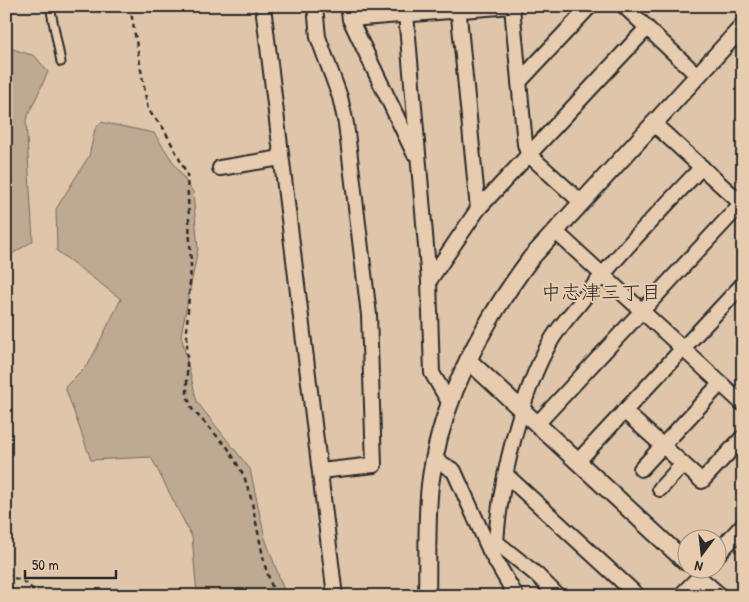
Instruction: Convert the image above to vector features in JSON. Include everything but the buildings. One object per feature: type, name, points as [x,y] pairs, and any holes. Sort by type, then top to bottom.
[{"type":"street","points":[[263,6],[335,596]]},
{"type":"street","points":[[315,6],[318,37],[340,98],[347,134],[369,315],[374,465],[320,471]]},
{"type":"street","points":[[417,160],[349,13],[512,6],[525,144],[528,154],[581,202]]},
{"type":"street","points":[[519,82],[590,6]]},
{"type":"street","points":[[624,6],[697,75]]},
{"type":"street","points":[[458,8],[478,209]]},
{"type":"street","points":[[404,10],[429,281],[432,373],[449,402]]},
{"type":"street","points":[[427,596],[430,484],[449,402],[468,360],[501,299],[531,258],[554,231],[743,26]]},
{"type":"street","points":[[429,281],[478,209],[647,28]]},
{"type":"street","points":[[537,424],[742,204],[653,123]]},
{"type":"street","points":[[220,168],[281,158]]},
{"type":"street","points":[[493,547],[506,475],[522,409],[541,359],[553,336],[601,275],[702,167]]},
{"type":"street","points":[[554,231],[743,404]]},
{"type":"street","points":[[578,461],[743,284]]},
{"type":"street","points":[[468,360],[676,553]]},
{"type":"street","points":[[641,469],[720,384]]},
{"type":"street","points":[[624,411],[702,481],[743,437]]},
{"type":"street","points":[[436,460],[454,471],[516,596]]},
{"type":"street","points":[[660,489],[684,464]]},
{"type":"street","points":[[506,475],[638,596]]},
{"type":"street","points":[[726,544],[743,526]]},
{"type":"street","points":[[493,547],[537,575],[558,596]]},
{"type":"street","points":[[680,596],[694,580]]},
{"type":"street","points":[[706,580],[721,596]]},
{"type":"lane","points":[[50,6],[61,62]]},
{"type":"path","points":[[130,6],[148,110],[164,129],[188,174],[191,266],[187,325],[187,395],[192,408],[228,448],[244,476],[251,498],[265,566],[275,596]]},
{"type":"path","points":[[6,574],[23,582],[42,596]]},
{"type":"shaded area","points":[[6,47],[35,56],[48,72],[26,120],[33,241],[7,257]]},
{"type":"shaded area","points":[[101,122],[154,133],[193,192],[198,249],[181,335],[197,402],[250,469],[265,538],[286,596],[197,596],[192,537],[151,457],[91,460],[65,387],[89,363],[121,299],[57,251],[56,209],[89,156],[95,129]]},
{"type":"district","name":"中志津三丁目","points":[[601,292]]}]
